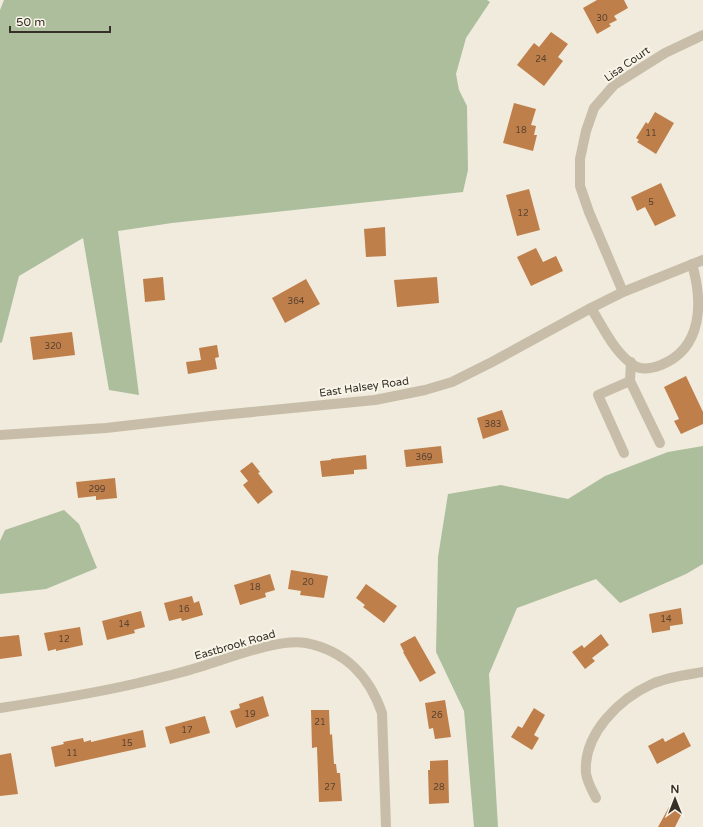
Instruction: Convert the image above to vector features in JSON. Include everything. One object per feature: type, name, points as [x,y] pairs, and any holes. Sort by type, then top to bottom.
[{"type":"street","name":"Lisa Court","points":[[623,292],[589,212],[580,186],[580,159],[586,131],[594,108],[614,85],[665,52],[703,35]]},
{"type":"street","name":"East Halsey Road","points":[[0,435],[106,428],[375,400],[425,390],[452,382],[623,292],[703,260]]},
{"type":"street","points":[[591,308],[624,357],[636,367],[650,369],[670,361],[686,348],[695,334],[700,316],[701,298],[698,278],[692,264]]},
{"type":"street","points":[[630,362],[630,381],[660,444]]},
{"type":"street","points":[[624,453],[598,395],[630,381]]},
{"type":"street","name":"Eastbrook Road","points":[[0,708],[64,698],[138,683],[281,644],[296,642],[323,648],[340,656],[361,673],[372,688],[382,713],[386,827]]},
{"type":"street","points":[[596,798],[590,788],[586,774],[587,756],[593,739],[609,716],[634,694],[652,684],[670,678],[703,672]]},
{"type":"green space","points":[[4,0],[487,0],[490,2],[466,38],[456,74],[459,90],[467,106],[468,170],[463,192],[172,223],[118,231],[139,395],[109,390],[83,238],[19,276],[2,342],[0,343],[0,10]]},
{"type":"green space","points":[[703,446],[703,564],[686,574],[620,603],[596,579],[517,608],[489,674],[498,827],[474,827],[464,711],[436,652],[438,557],[448,494],[501,485],[568,499],[605,476],[668,452]]},
{"type":"green space","points":[[64,510],[79,524],[97,568],[46,589],[0,594],[0,541],[5,530]]},
{"type":"building","points":[[597,0],[624,0],[628,8],[614,16],[617,20],[609,24],[611,26],[597,34],[583,8]]},
{"type":"building","points":[[551,32],[568,44],[558,57],[563,61],[544,86],[517,65],[534,43],[539,47]]},
{"type":"building","points":[[514,103],[536,109],[531,125],[536,126],[534,135],[537,135],[533,151],[503,143]]},
{"type":"building","points":[[655,112],[674,123],[656,154],[637,142],[639,140],[636,138],[646,122],[648,124]]},
{"type":"building","points":[[661,183],[676,216],[655,226],[645,207],[637,211],[631,197]]},
{"type":"building","points":[[529,189],[540,230],[517,236],[506,195]]},
{"type":"building","points":[[385,227],[386,256],[366,257],[364,229]]},
{"type":"building","points":[[536,248],[543,262],[556,256],[563,271],[531,286],[517,257]]},
{"type":"building","points":[[163,277],[165,300],[145,302],[143,279]]},
{"type":"building","points":[[437,277],[439,303],[397,307],[394,280]]},
{"type":"building","points":[[306,279],[320,304],[285,323],[272,298]]},
{"type":"building","points":[[72,332],[75,355],[33,360],[30,337]]},
{"type":"building","points":[[217,345],[219,357],[215,358],[217,369],[188,374],[186,362],[201,360],[199,348]]},
{"type":"building","points":[[686,376],[703,412],[703,424],[681,434],[674,421],[679,419],[664,387]]},
{"type":"building","points":[[502,410],[509,430],[483,439],[477,418]]},
{"type":"building","points":[[441,446],[443,463],[406,467],[404,450]]},
{"type":"building","points":[[366,455],[367,469],[354,470],[354,474],[322,477],[320,461]]},
{"type":"building","points":[[252,462],[260,472],[258,473],[273,492],[258,504],[243,485],[248,481],[240,471]]},
{"type":"building","points":[[115,478],[117,498],[96,500],[96,496],[78,498],[76,482]]},
{"type":"building","points":[[291,570],[328,576],[324,598],[300,595],[301,591],[288,589]]},
{"type":"building","points":[[270,574],[275,590],[265,593],[266,597],[240,605],[234,585]]},
{"type":"building","points":[[366,584],[397,606],[384,623],[363,607],[365,605],[356,598]]},
{"type":"building","points":[[192,596],[194,603],[199,601],[203,615],[182,621],[181,618],[169,621],[164,603]]},
{"type":"building","points":[[681,608],[683,624],[670,626],[670,630],[652,633],[649,614]]},
{"type":"building","points":[[141,611],[145,627],[134,630],[135,633],[107,640],[102,621]]},
{"type":"building","points":[[80,627],[83,645],[56,651],[56,649],[48,651],[44,633]]},
{"type":"building","points":[[601,634],[609,645],[592,658],[595,661],[585,669],[572,652],[582,645],[584,648]]},
{"type":"building","points":[[19,635],[22,656],[0,659],[0,637]]},
{"type":"building","points":[[415,636],[436,673],[420,682],[400,644]]},
{"type":"building","points":[[263,696],[269,716],[236,728],[230,711],[240,708],[239,704]]},
{"type":"building","points":[[445,700],[451,737],[435,739],[433,728],[429,729],[425,703]]},
{"type":"building","points":[[534,708],[545,715],[534,735],[539,738],[532,750],[511,737],[518,726],[522,728]]},
{"type":"building","points":[[311,710],[329,710],[330,735],[332,734],[334,764],[336,764],[337,773],[340,773],[342,801],[319,802],[317,747],[312,748]]},
{"type":"building","points":[[205,716],[210,733],[170,744],[165,727]]},
{"type":"building","points":[[143,730],[146,747],[55,767],[51,747],[64,744],[63,742],[83,738],[84,742],[91,740],[91,742]]},
{"type":"building","points":[[684,732],[691,746],[657,764],[648,746],[663,738],[665,742]]},
{"type":"building","points":[[11,753],[18,794],[0,796],[0,755]]},
{"type":"building","points":[[448,760],[449,803],[429,804],[428,770],[430,770],[430,761]]},
{"type":"building","points":[[669,807],[682,813],[675,827],[658,827]]}]
